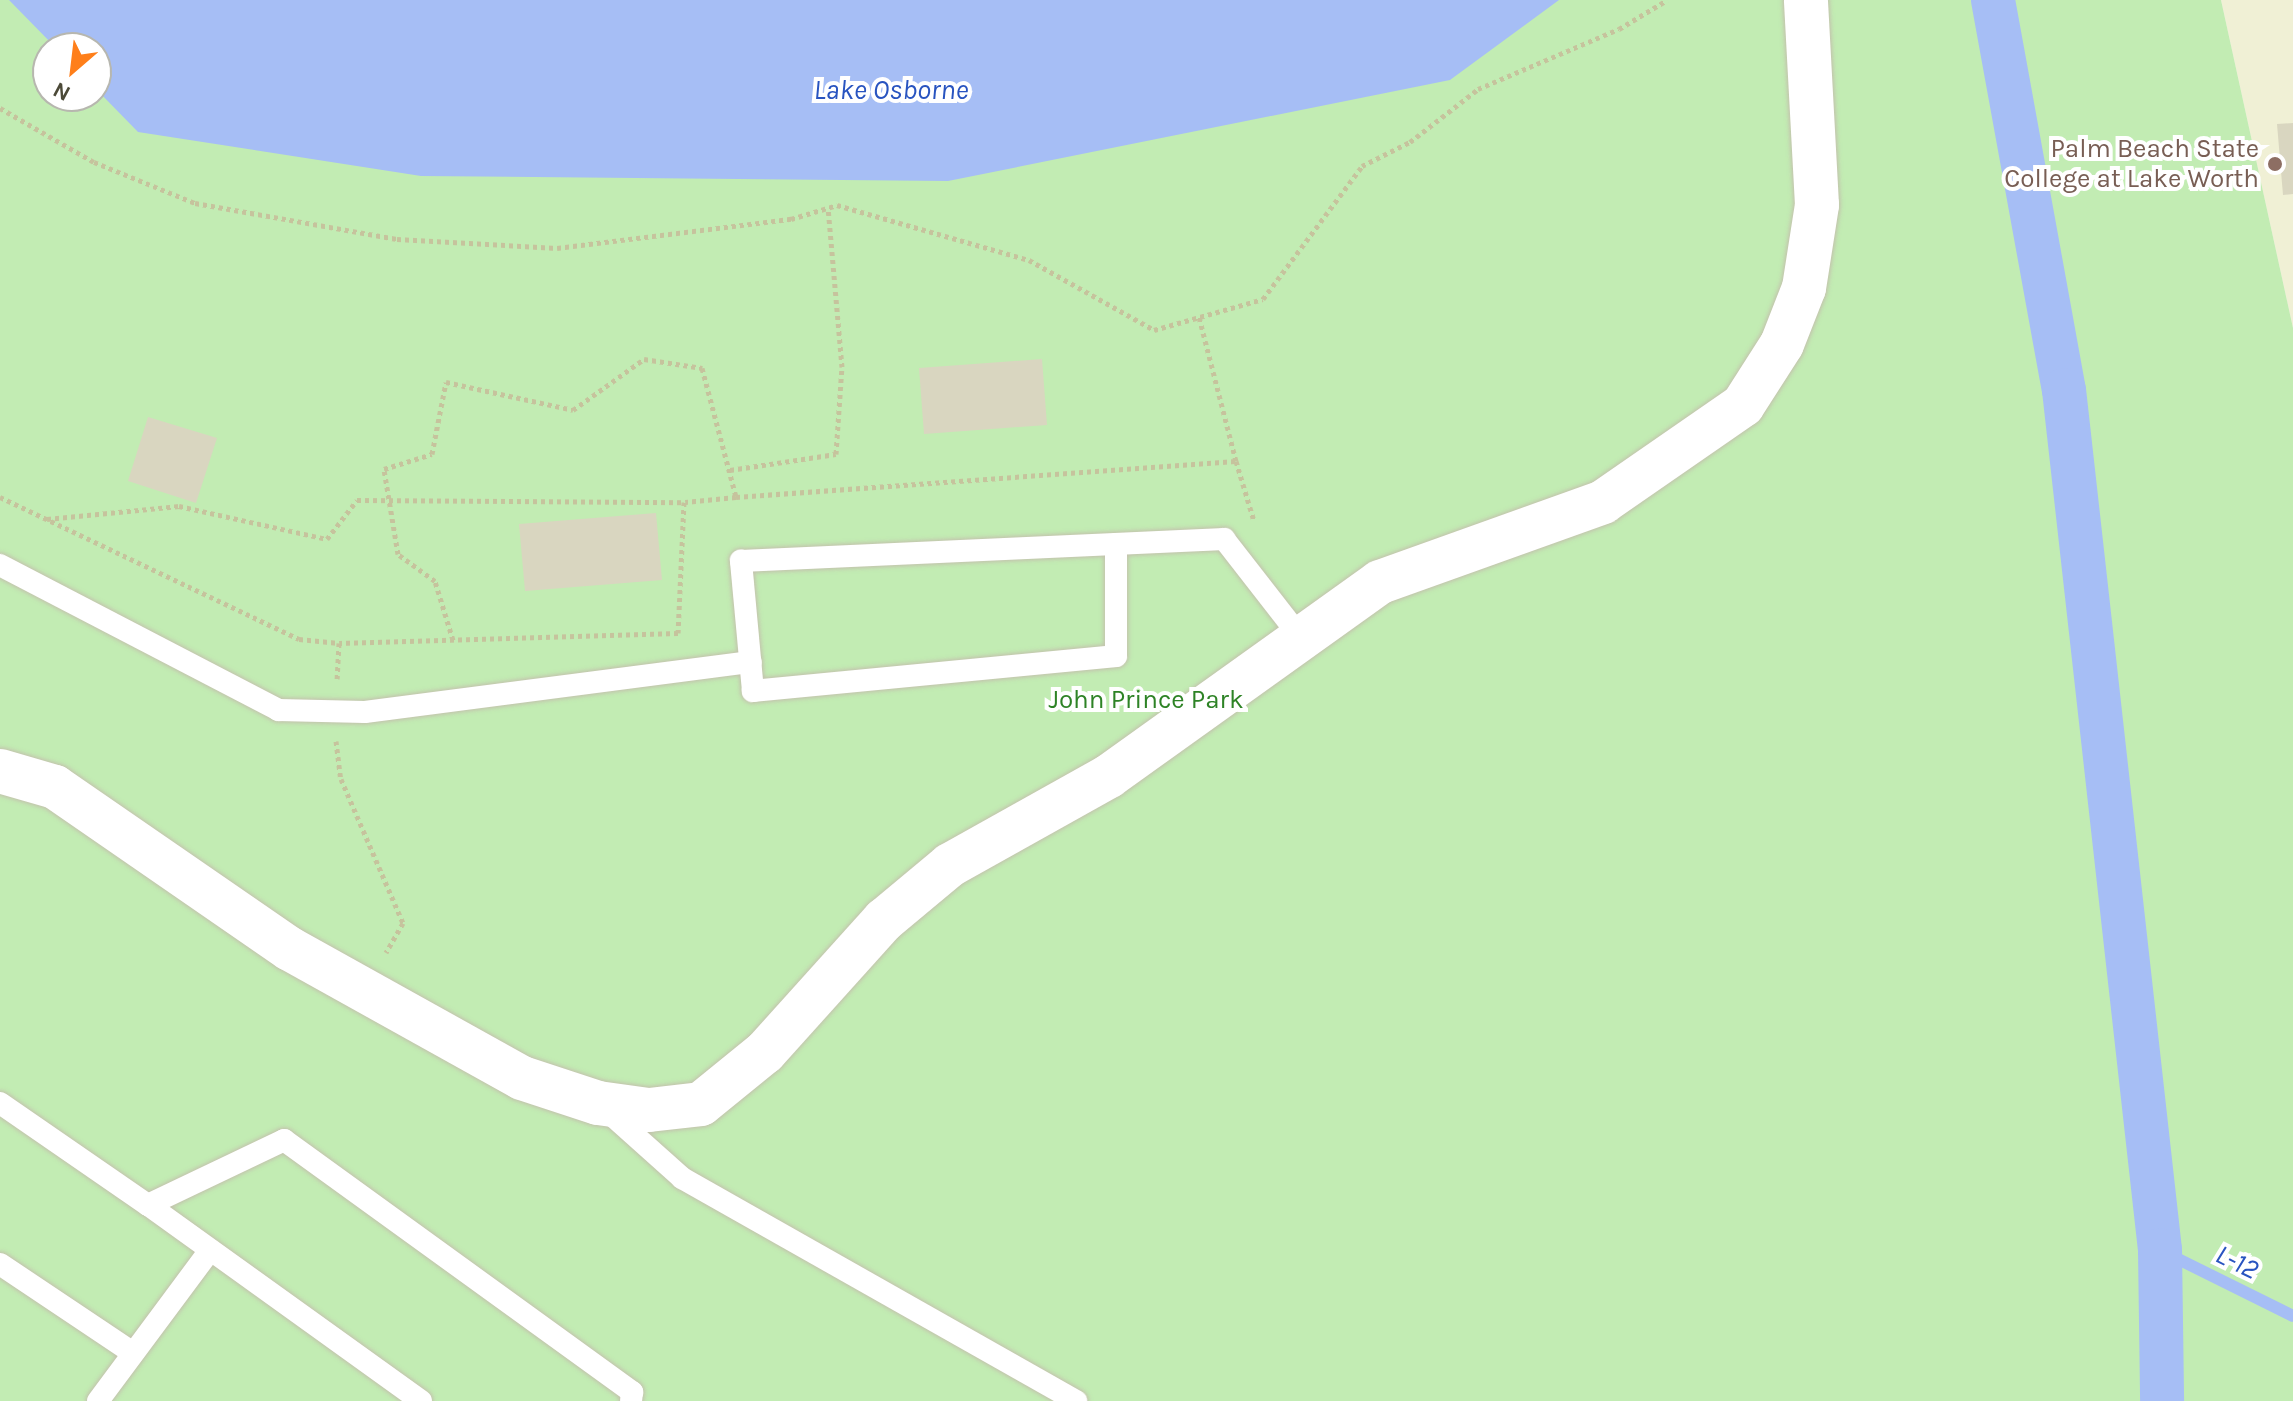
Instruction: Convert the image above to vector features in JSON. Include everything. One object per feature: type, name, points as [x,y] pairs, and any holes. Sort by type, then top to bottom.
[{"type":"street","points":[[0,771],[55,787],[290,949],[522,1078],[598,1103],[649,1110],[701,1104],[765,1052],[884,920],[950,865],[1109,776],[1380,582],[1603,502],[1743,405],[1782,344],[1804,288],[1817,205],[1806,0]]},
{"type":"lane","points":[[1116,544],[1116,656],[753,691],[741,561],[1224,539],[1301,638]]},
{"type":"lane","points":[[0,565],[278,710],[365,712],[751,662]]},
{"type":"lane","points":[[0,1103],[421,1401]]},
{"type":"lane","points":[[598,1103],[682,1178],[1076,1401]]},
{"type":"lane","points":[[148,1205],[284,1140],[632,1392],[631,1401]]},
{"type":"lane","points":[[98,1401],[210,1250]]},
{"type":"lane","points":[[0,1264],[133,1353]]},
{"type":"path","points":[[0,108],[94,162],[195,203],[397,239],[557,248],[828,208],[1029,260],[1154,330],[1263,299],[1362,166],[1410,142],[1478,89],[1619,29],[1667,0]]},
{"type":"path","points":[[730,470],[836,454],[842,367],[828,208]]},
{"type":"path","points":[[1199,317],[1255,523],[1234,550]]},
{"type":"path","points":[[453,640],[435,581],[398,554],[385,502],[384,469],[432,454],[446,382],[573,410],[644,359],[702,368],[736,497]]},
{"type":"path","points":[[47,519],[179,506],[327,539],[357,500],[684,502],[1236,461]]},
{"type":"path","points":[[0,497],[299,639],[339,643],[678,633],[684,502]]},
{"type":"path","points":[[337,683],[339,643]]},
{"type":"path","points":[[335,732],[341,779],[403,923],[379,964]]},
{"type":"shaded area","name":"Palm Beach State College at Lake Worth","points":[[2221,0],[2293,0],[2293,328]]},
{"type":"green space","name":"John Prince Park","points":[[0,0],[2221,0],[2293,328],[2293,1401],[0,1401]]},
{"type":"water","name":"Lake Osborne","points":[[9,0],[1559,0],[1450,80],[948,181],[421,176],[138,132],[112,105],[112,32],[40,32]]},
{"type":"building","points":[[2293,123],[2293,194],[2283,195],[2277,124]]},
{"type":"building","points":[[1042,359],[1047,425],[924,434],[919,368]]},
{"type":"building","points":[[148,417],[217,438],[196,503],[128,481]]},
{"type":"building","points":[[656,513],[662,580],[525,591],[519,524]]},
{"type":"waterway","points":[[1993,0],[2064,390],[2160,1250],[2162,1401]]},
{"type":"waterway","name":"L-12","points":[[2160,1250],[2293,1316]]},
{"type":"place","name":"Palm Beach State College at Lake Worth","points":[[2275,164]]}]
